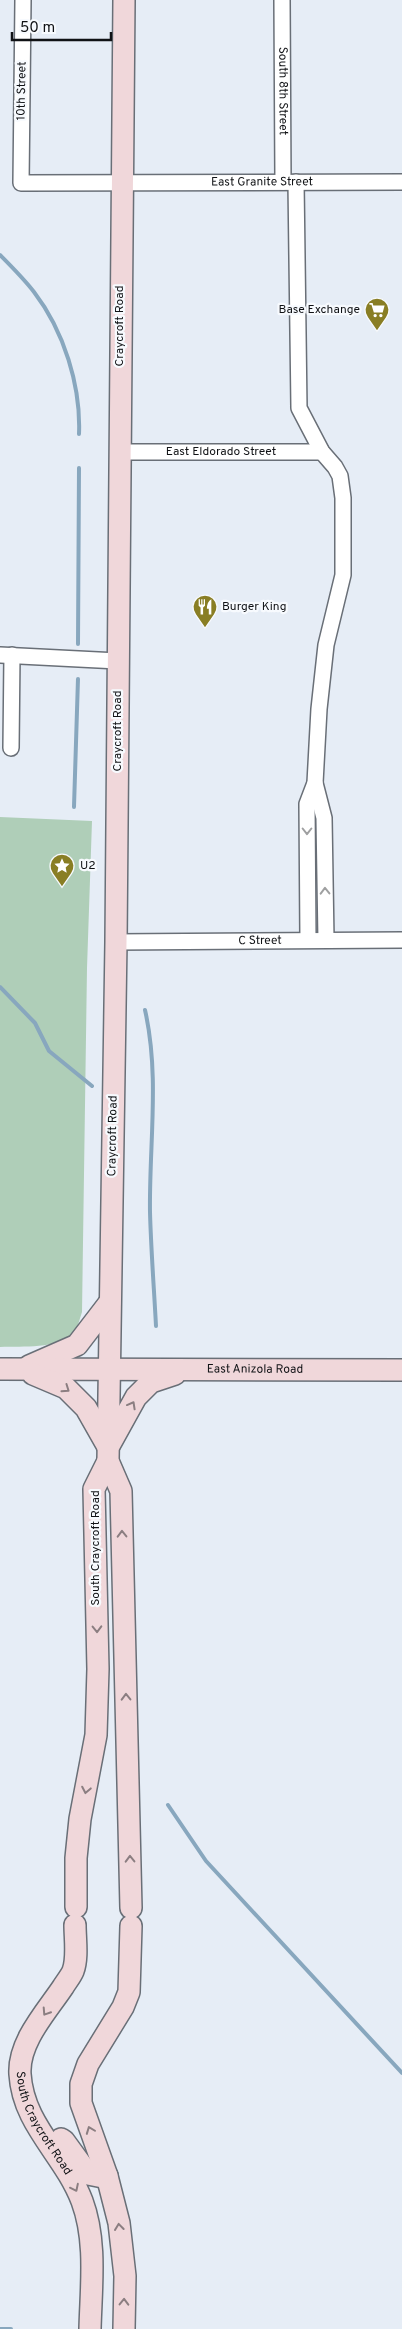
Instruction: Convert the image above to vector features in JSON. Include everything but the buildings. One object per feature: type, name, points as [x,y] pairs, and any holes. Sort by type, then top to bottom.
[{"type":"street","name":"10th Street","points":[[21,183],[23,0]]},
{"type":"street","name":"Craycroft Road","points":[[108,1454],[116,942],[124,0]]},
{"type":"street","name":"South 8th Street","points":[[282,0],[299,408],[322,452],[335,467],[342,488],[343,564],[341,584],[323,666],[314,783]]},
{"type":"street","name":"East Granite Street","points":[[21,183],[402,182]]},
{"type":"street","name":"East Eldorado Street","points":[[120,452],[322,452]]},
{"type":"street","points":[[11,748],[6,655],[118,661]]},
{"type":"street","points":[[308,940],[307,804],[314,783]]},
{"type":"street","points":[[314,783],[324,818],[326,940]]},
{"type":"street","name":"C Street","points":[[116,942],[402,940]]},
{"type":"street","points":[[22,1369],[77,1345],[110,1302]]},
{"type":"street","points":[[22,1369],[66,1388],[86,1408],[108,1454]]},
{"type":"street","name":"East Anizola Road","points":[[0,1370],[402,1370]]},
{"type":"street","points":[[108,1454],[140,1393],[151,1382],[189,1370]]},
{"type":"street","name":"South Craycroft Road","points":[[90,2329],[91,2236],[82,2202],[65,2165],[27,2110],[21,2088],[20,2070],[22,2058],[31,2035],[73,1971],[76,1916],[76,1858],[80,1819],[96,1735],[98,1669],[94,1489],[108,1454]]},
{"type":"street","name":"South Craycroft Road","points":[[108,1454],[121,1491],[131,1970],[129,1992],[123,2007],[88,2064],[82,2084],[81,2103],[107,2176],[119,2223],[125,2276],[124,2329]]},
{"type":"street","points":[[37,2127],[64,2141],[88,2174],[102,2177],[107,2176]]},
{"type":"green space","points":[[0,817],[92,821],[87,968],[82,1312],[75,1334],[67,1339],[49,1344],[0,1347]]},
{"type":"waterway","points":[[0,255],[22,278],[45,307],[62,341],[74,378],[79,416],[79,434]]},
{"type":"waterway","points":[[78,644],[79,468]]},
{"type":"waterway","points":[[74,807],[78,679]]},
{"type":"waterway","points":[[0,987],[35,1023],[49,1051],[92,1086]]},
{"type":"waterway","points":[[145,1010],[152,1060],[153,1085],[150,1212],[156,1326]]},
{"type":"waterway","points":[[168,1805],[206,1861],[402,2073]]},
{"type":"waterway","points":[[0,2329],[11,2329]]},
{"type":"place","name":"Base Exchange","points":[[377,331]]},
{"type":"place","name":"Burger King","points":[[205,628]]},
{"type":"place","name":"U2","points":[[62,887]]}]
